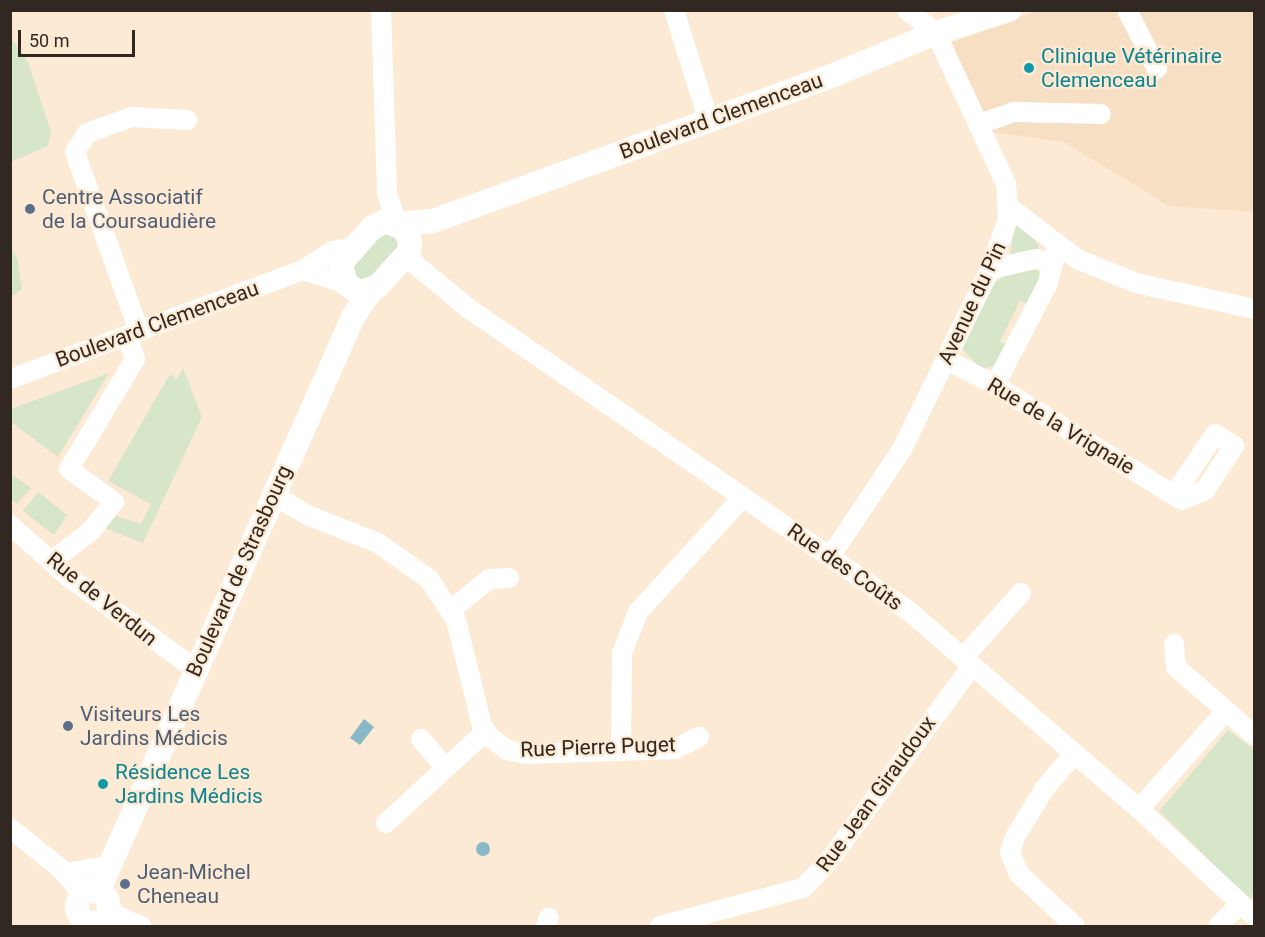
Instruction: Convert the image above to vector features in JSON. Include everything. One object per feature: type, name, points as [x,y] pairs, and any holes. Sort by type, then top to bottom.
[{"type":"main road","name":"Boulevard Clemenceau","points":[[372,228],[386,221],[398,224],[433,221],[936,33],[1009,10]]},
{"type":"main road","name":"Boulevard Clemenceau","points":[[371,290],[408,252],[433,221]]},
{"type":"main road","points":[[398,224],[408,235],[408,252]]},
{"type":"main road","points":[[353,316],[341,263],[372,228]]},
{"type":"main road","points":[[346,284],[359,293],[371,290]]},
{"type":"main road","name":"Boulevard de Strasbourg","points":[[92,909],[107,866],[353,316],[371,290]]},
{"type":"street","points":[[381,10],[387,193],[398,224]]},
{"type":"street","points":[[674,10],[708,119]]},
{"type":"street","points":[[1127,10],[1157,69]]},
{"type":"street","points":[[909,11],[936,33]]},
{"type":"street","name":"Avenue du Pin","points":[[830,557],[887,475],[947,360],[1004,235],[1009,207],[1006,184],[936,33]]},
{"type":"street","points":[[979,124],[1014,112],[1101,114]]},
{"type":"street","points":[[53,560],[91,531],[114,502],[69,469],[135,359],[133,333],[75,152],[87,132],[132,117],[187,120]]},
{"type":"street","points":[[372,228],[387,193]]},
{"type":"street","points":[[1009,207],[1031,221],[1056,255]]},
{"type":"street","name":"Boulevard Clemenceau","points":[[10,379],[303,270],[332,251],[354,248]]},
{"type":"street","name":"Rue des Coûts","points":[[408,252],[468,308],[902,606],[1139,810],[1247,910]]},
{"type":"street","points":[[995,385],[1048,283],[1056,255]]},
{"type":"street","points":[[990,268],[1056,255],[1077,259],[1136,283],[1254,309]]},
{"type":"street","points":[[303,270],[346,284]]},
{"type":"street","name":"Rue de la Vrignaie","points":[[947,360],[995,385],[1174,495]]},
{"type":"street","points":[[273,495],[307,515],[394,552],[429,579],[451,610],[485,732],[444,766],[386,823]]},
{"type":"street","points":[[621,751],[622,653],[638,612],[743,497]]},
{"type":"street","name":"Rue de Verdun","points":[[10,525],[53,560],[70,578],[195,669]]},
{"type":"street","points":[[451,610],[489,579],[509,578]]},
{"type":"street","name":"Rue Jean Giraudoux","points":[[660,927],[683,918],[788,894],[808,883],[828,862],[968,662],[1021,593]]},
{"type":"street","points":[[1174,644],[1176,667],[1254,735]]},
{"type":"street","points":[[1139,810],[1226,711]]},
{"type":"street","name":"Rue Pierre Puget","points":[[485,732],[515,753],[675,748],[699,737]]},
{"type":"street","points":[[421,739],[444,766]]},
{"type":"street","points":[[1074,754],[1045,788],[1010,852],[1019,874],[1075,927]]},
{"type":"street","points":[[10,828],[65,873],[92,909],[141,927]]},
{"type":"street","points":[[65,873],[107,866]]},
{"type":"street","points":[[1218,927],[1247,910]]},
{"type":"shaded area","points":[[1037,11],[1254,11],[1254,212],[1169,206],[1064,142],[992,132],[950,43]]},
{"type":"green space","points":[[11,38],[28,62],[51,132],[48,146],[11,162]]},
{"type":"green space","points":[[1015,224],[1021,225],[1039,245],[1037,253],[1010,256]]},
{"type":"green space","points":[[392,233],[401,244],[374,279],[358,283],[350,266],[379,234]]},
{"type":"green space","points":[[11,246],[18,261],[22,289],[11,297]]},
{"type":"green space","points":[[1034,267],[1044,278],[1031,306],[1020,301],[1000,341],[1009,347],[1001,365],[981,369],[963,350],[965,335],[987,288],[1010,272]]},
{"type":"green space","points":[[183,368],[202,417],[143,543],[102,527],[111,514],[141,524],[151,504],[108,481],[170,374],[177,379]]},
{"type":"green space","points":[[109,373],[58,457],[11,422],[11,409]]},
{"type":"green space","points":[[10,473],[31,488],[17,504],[11,499]]},
{"type":"green space","points":[[38,492],[67,515],[54,535],[23,511]]},
{"type":"green space","points":[[1228,730],[1254,749],[1254,890],[1250,900],[1159,811]]},
{"type":"water","points":[[364,719],[374,727],[360,745],[350,738]]},
{"type":"water","points":[[483,842],[488,844],[490,849],[488,854],[483,856],[478,854],[476,849],[478,844]]},
{"type":"place","name":"Clinique Vétérinaire Clemenceau","points":[[1029,68]]},
{"type":"place","name":"Centre Associatif de la Coursaudière","points":[[30,209]]},
{"type":"place","name":"Visiteurs Les Jardins Médicis","points":[[68,726]]},
{"type":"place","name":"Résidence Les Jardins Médicis","points":[[103,784]]},
{"type":"place","name":"Jean-Michel Cheneau","points":[[125,884]]}]
